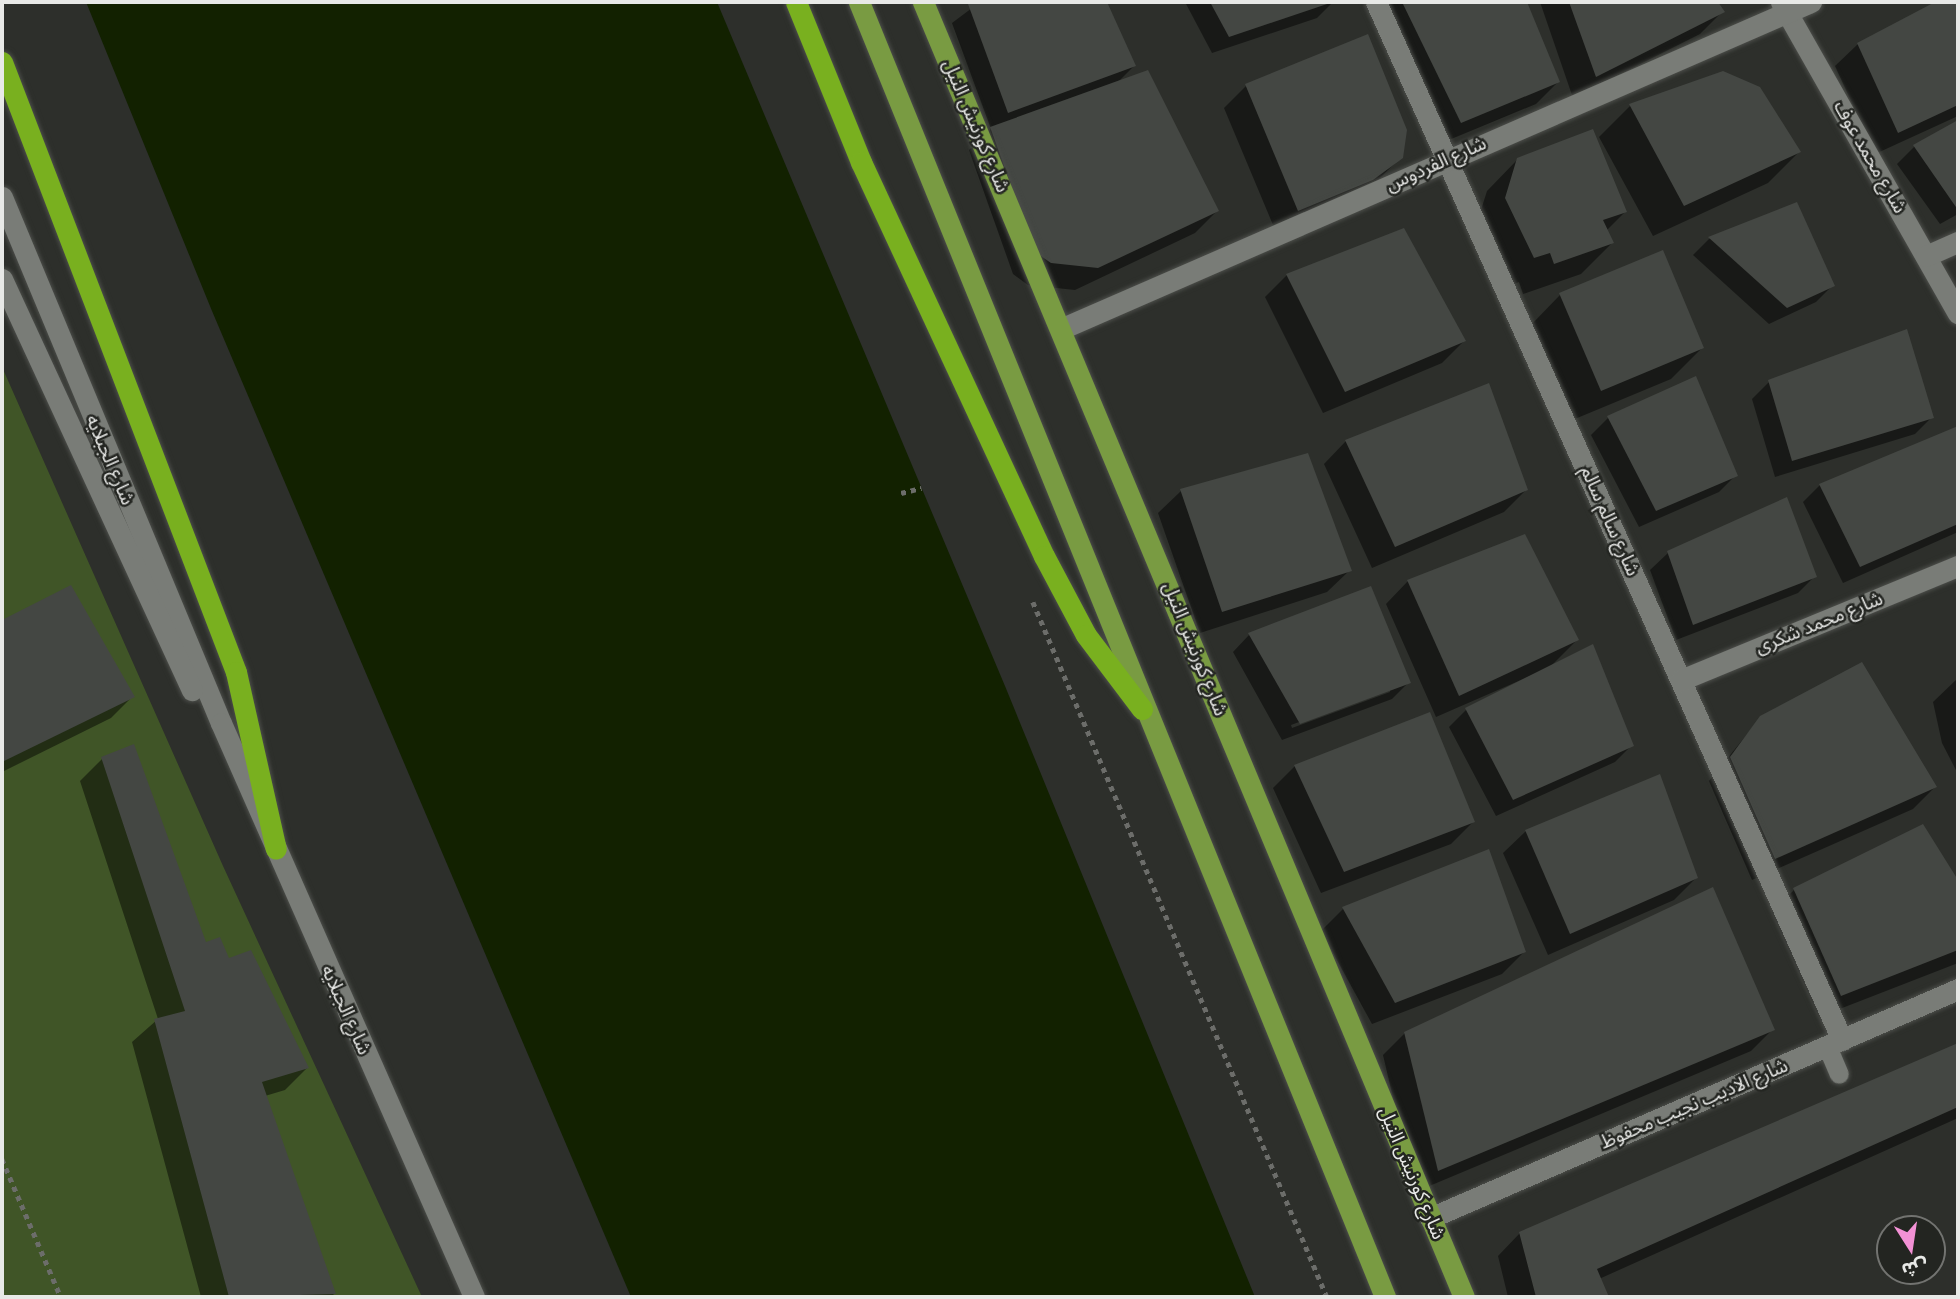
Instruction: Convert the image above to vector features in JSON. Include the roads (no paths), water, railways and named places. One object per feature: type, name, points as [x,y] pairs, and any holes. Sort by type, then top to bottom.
[{"type":"highway","points":[[796,2],[861,162],[1044,556],[1086,635],[1142,709]]},
{"type":"highway","points":[[2,62],[228,648],[276,849]]},
{"type":"main road","points":[[859,2],[1142,709],[1385,1297]]},
{"type":"main road","name":"شارع كورنيش النيل","points":[[923,2],[1063,328],[1464,1297]]},
{"type":"street","name":"شارع سالم سالم","points":[[1377,2],[1681,680],[1834,1043]]},
{"type":"street","name":"شارع الفردوس","points":[[1063,328],[1449,159],[1784,7],[1811,2]]},
{"type":"street","name":"شارع محمد عوف","points":[[1784,7],[1958,313]]},
{"type":"street","name":"شارع الجبلايه","points":[[2,197],[221,723],[474,1297]]},
{"type":"street","points":[[1926,256],[1958,242]]},
{"type":"street","name":"شارع الجبلايه","points":[[2,279],[193,692],[221,723]]},
{"type":"street","name":"شارع محمد شكرى","points":[[1681,680],[1958,566]]},
{"type":"street","name":"شارع الاديب نجيب محفوظ","points":[[1430,1218],[1958,989]]},
{"type":"lane","points":[[1834,1043],[1839,1074]]}]
